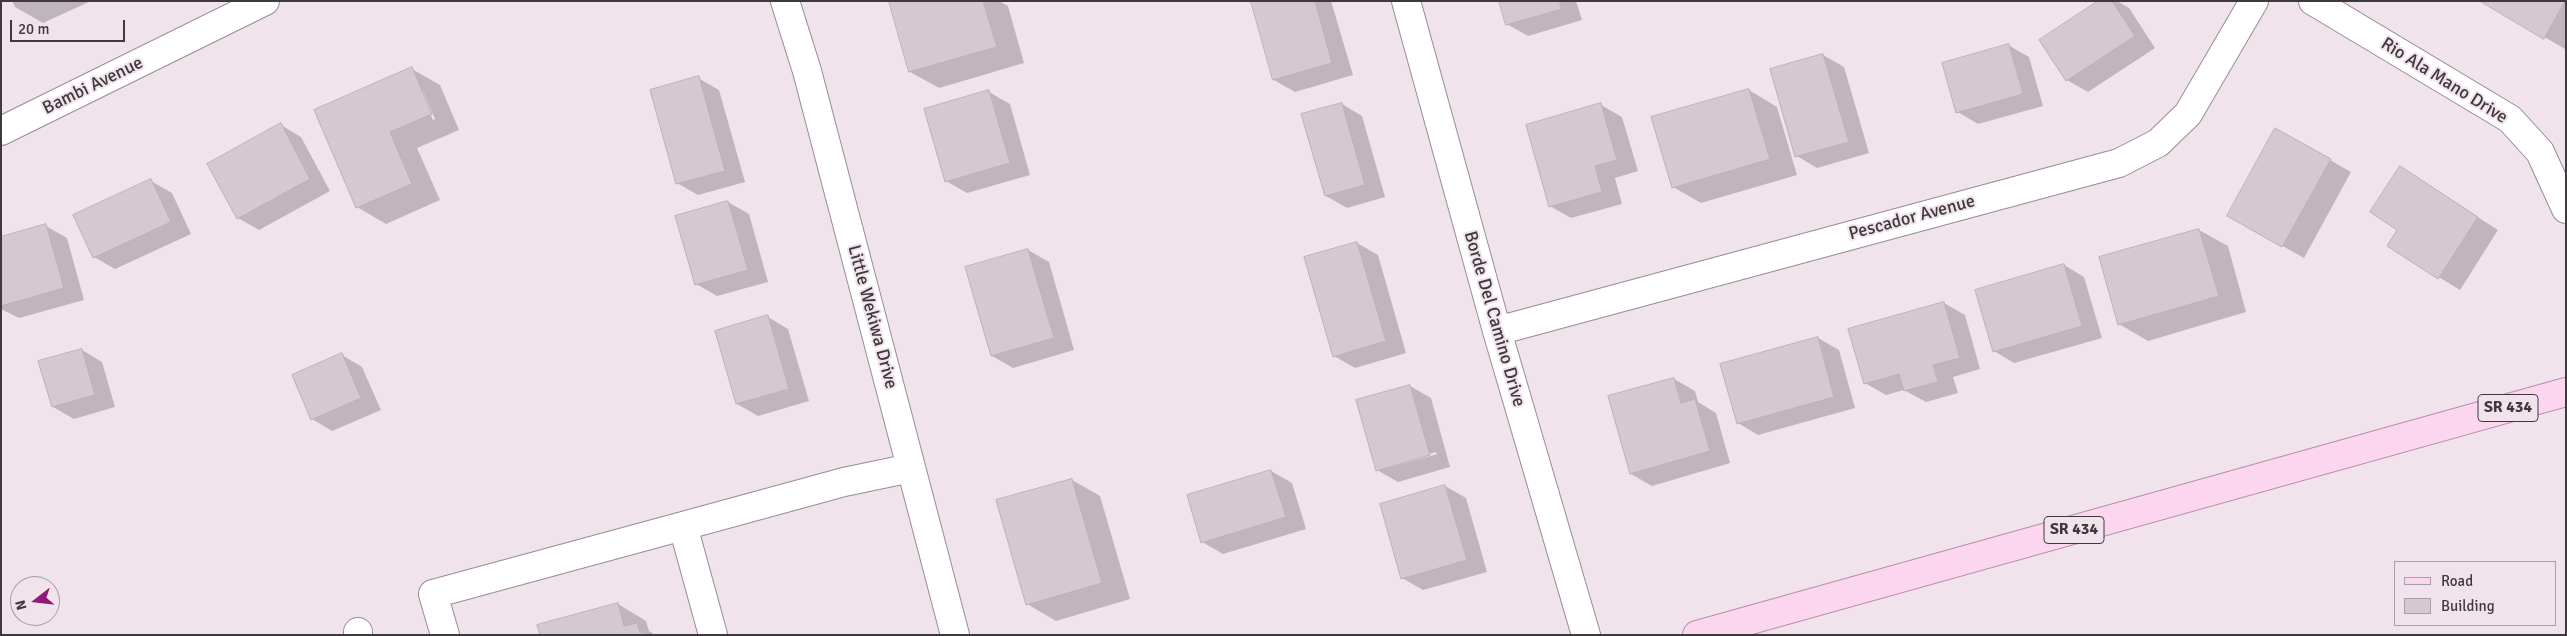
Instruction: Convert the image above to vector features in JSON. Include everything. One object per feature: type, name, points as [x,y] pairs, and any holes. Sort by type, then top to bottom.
[{"type":"main road","name":"SR 434","points":[[1697,635],[2566,392]]},
{"type":"street","name":"Bambi Avenue","points":[[1,131],[265,1]]},
{"type":"street","name":"Little Wekiwa Drive","points":[[785,1],[807,71],[955,635]]},
{"type":"street","name":"Borde Del Camino Drive","points":[[1406,1],[1497,330],[1586,635]]},
{"type":"street","name":"Pescador Avenue","points":[[1497,330],[2119,163],[2158,143],[2188,114],[2254,1]]},
{"type":"street","name":"Rio Ala Mano Drive","points":[[2314,1],[2510,119],[2540,152],[2566,209]]},
{"type":"street","points":[[445,635],[432,594],[844,482],[911,468]]},
{"type":"street","points":[[683,526],[713,635]]},
{"type":"building","points":[[889,1],[983,1],[997,47],[909,72]]},
{"type":"building","points":[[1251,1],[1315,1],[1332,63],[1273,80]]},
{"type":"building","points":[[1499,1],[1559,1],[1562,9],[1506,25]]},
{"type":"building","points":[[2098,1],[2112,1],[2135,36],[2066,81],[2039,40]]},
{"type":"building","points":[[2480,1],[2565,1],[2544,39]]},
{"type":"building","points":[[2009,44],[2023,94],[1956,113],[1942,63]]},
{"type":"building","points":[[1823,54],[1849,142],[1795,157],[1770,69]]},
{"type":"building","points":[[412,67],[432,114],[390,132],[412,184],[356,208],[314,110]]},
{"type":"building","points":[[699,76],[725,171],[676,184],[650,90]]},
{"type":"building","points":[[1749,89],[1770,159],[1672,188],[1651,117]]},
{"type":"building","points":[[989,90],[1010,163],[945,182],[924,109]]},
{"type":"building","points":[[1342,103],[1365,185],[1325,196],[1301,114]]},
{"type":"building","points":[[1601,103],[1617,160],[1595,166],[1602,192],[1549,207],[1526,125]]},
{"type":"building","points":[[281,123],[310,179],[237,219],[207,164]]},
{"type":"building","points":[[2275,128],[2331,159],[2282,247],[2227,216]]},
{"type":"building","points":[[2400,166],[2478,217],[2438,279],[2387,246],[2397,230],[2370,212]]},
{"type":"building","points":[[151,179],[171,222],[93,258],[73,215]]},
{"type":"building","points":[[728,201],[748,270],[695,285],[675,216]]},
{"type":"building","points":[[46,224],[64,288],[1,306],[1,237]]},
{"type":"building","points":[[2199,229],[2219,296],[2118,325],[2099,257]]},
{"type":"building","points":[[1357,242],[1386,341],[1333,357],[1304,257]]},
{"type":"building","points":[[1028,249],[1054,338],[991,356],[965,267]]},
{"type":"building","points":[[2064,264],[2082,326],[1993,352],[1975,290]]},
{"type":"building","points":[[1944,302],[1960,358],[1933,365],[1938,382],[1904,391],[1899,374],[1864,384],[1848,329]]},
{"type":"building","points":[[768,315],[789,389],[736,404],[715,331]]},
{"type":"building","points":[[1818,337],[1834,397],[1737,424],[1720,364]]},
{"type":"building","points":[[82,349],[95,395],[52,407],[38,361]]},
{"type":"building","points":[[342,353],[361,398],[311,420],[292,375]]},
{"type":"building","points":[[1674,378],[1681,403],[1695,399],[1710,451],[1630,474],[1608,396]]},
{"type":"building","points":[[1410,385],[1430,455],[1376,471],[1356,400]]},
{"type":"building","points":[[1271,470],[1286,517],[1201,543],[1187,495]]},
{"type":"building","points":[[1072,479],[1102,583],[1026,605],[996,500]]},
{"type":"building","points":[[1445,485],[1467,560],[1401,579],[1380,504]]},
{"type":"building","points":[[618,603],[624,626],[637,623],[640,633],[644,632],[644,635],[540,635],[537,625]]}]
